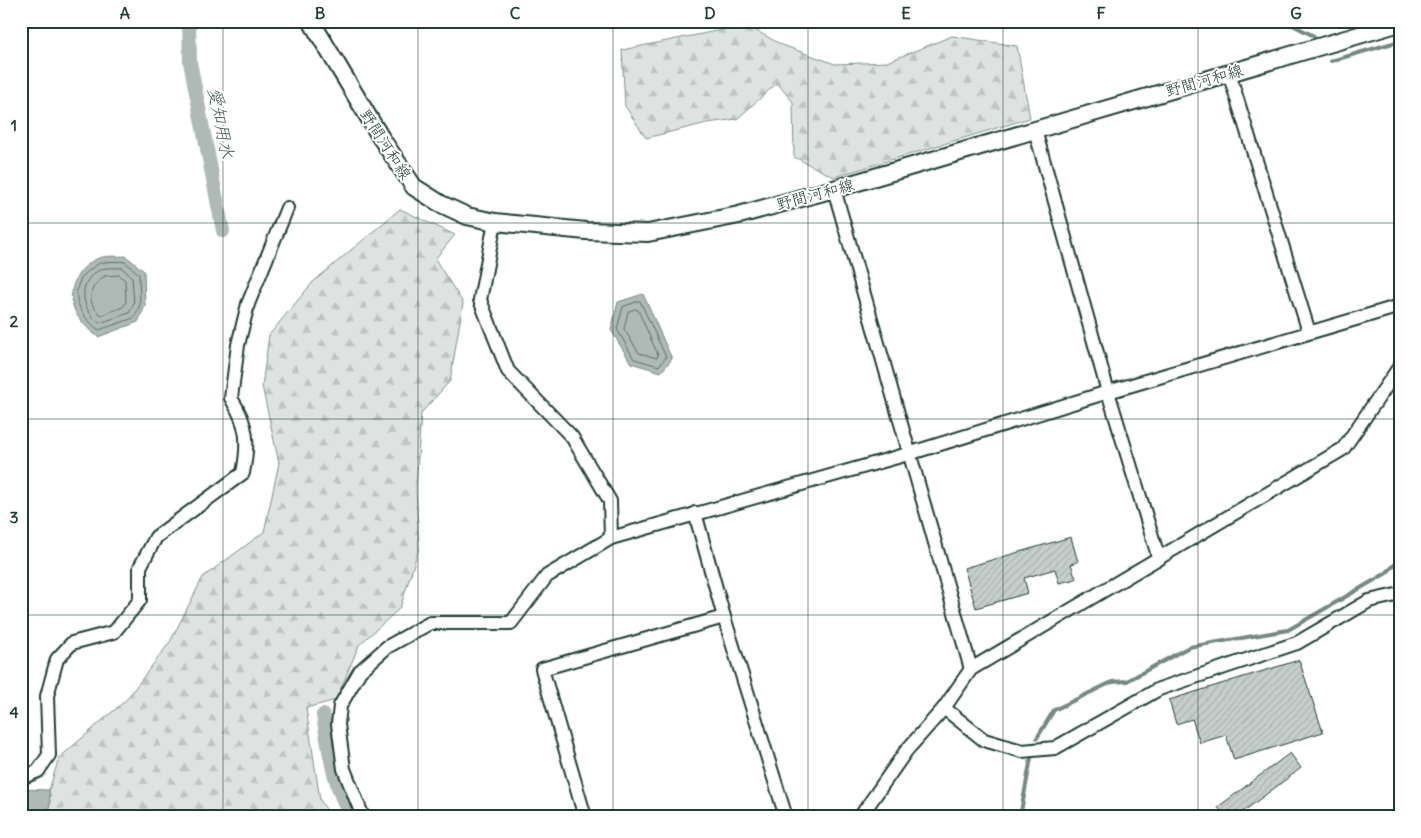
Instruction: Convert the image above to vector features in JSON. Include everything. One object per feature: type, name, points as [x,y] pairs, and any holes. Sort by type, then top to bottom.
[{"type":"main road","name":"野間河和線","points":[[311,21],[380,138],[414,187],[441,204],[467,216],[495,222],[586,231],[648,233],[739,215],[834,189],[1400,23]]},
{"type":"street","points":[[1230,73],[1309,332]]},
{"type":"street","points":[[1034,130],[1108,392],[1159,559]]},
{"type":"street","points":[[834,189],[908,454],[971,669]]},
{"type":"street","points":[[21,778],[38,771],[49,755],[47,696],[57,659],[72,642],[114,632],[140,600],[140,567],[156,537],[243,473],[248,448],[242,416],[231,398],[238,345],[248,304],[287,208]]},
{"type":"street","points":[[495,222],[480,300],[508,371],[572,437],[610,501],[611,538]]},
{"type":"street","points":[[362,817],[344,769],[338,724],[340,706],[360,671],[387,647],[430,622],[512,623],[547,576],[611,538],[908,454],[1108,392],[1400,306]]},
{"type":"street","points":[[860,817],[906,751],[944,708],[971,669],[1343,449],[1400,366]]},
{"type":"street","points":[[695,513],[724,617],[786,817]]},
{"type":"street","points":[[944,708],[984,740],[1022,751],[1055,748],[1159,689],[1297,644],[1369,601],[1396,596],[1400,598]]},
{"type":"street","points":[[585,817],[542,669],[724,617]]},
{"type":"green space","points":[[746,25],[782,45],[835,64],[887,62],[952,36],[1017,46],[1030,118],[834,177],[794,157],[793,102],[777,83],[737,119],[707,123],[646,138],[625,106],[622,50]]},
{"type":"green space","points":[[400,209],[455,235],[435,259],[463,303],[450,381],[421,413],[416,488],[419,548],[400,608],[359,645],[336,700],[306,708],[320,800],[331,817],[45,817],[50,805],[49,790],[59,758],[126,700],[170,642],[203,577],[264,532],[279,463],[262,386],[269,335],[313,282]]},
{"type":"water","points":[[126,256],[144,271],[145,306],[138,322],[98,337],[83,324],[74,309],[72,293],[74,284],[82,270],[93,261],[105,257]]},
{"type":"water","points":[[643,294],[672,359],[661,372],[631,363],[611,330],[618,302]]},
{"type":"water","points":[[21,789],[49,790],[50,805],[45,817],[21,817]]},
{"type":"building","points":[[1071,537],[1078,562],[1071,564],[1076,579],[1059,583],[1055,569],[1024,578],[1028,593],[976,608],[964,568]]},
{"type":"building","points":[[1299,660],[1323,732],[1234,760],[1226,735],[1200,743],[1192,719],[1176,724],[1169,700]]},
{"type":"building","points":[[1290,753],[1301,768],[1236,817],[1225,817],[1218,807]]},
{"type":"waterway","name":"愛知用水","points":[[189,21],[190,62],[223,231]]},
{"type":"waterway","points":[[1285,21],[1314,36]]},
{"type":"waterway","points":[[1331,61],[1400,41]]},
{"type":"waterway","points":[[1037,738],[1054,710],[1112,682],[1127,681],[1189,647],[1288,630],[1385,574],[1400,560]]},
{"type":"waterway","name":"愛知用水","points":[[323,715],[336,780],[351,817]]},
{"type":"waterway","points":[[1020,817],[1031,758]]}]
